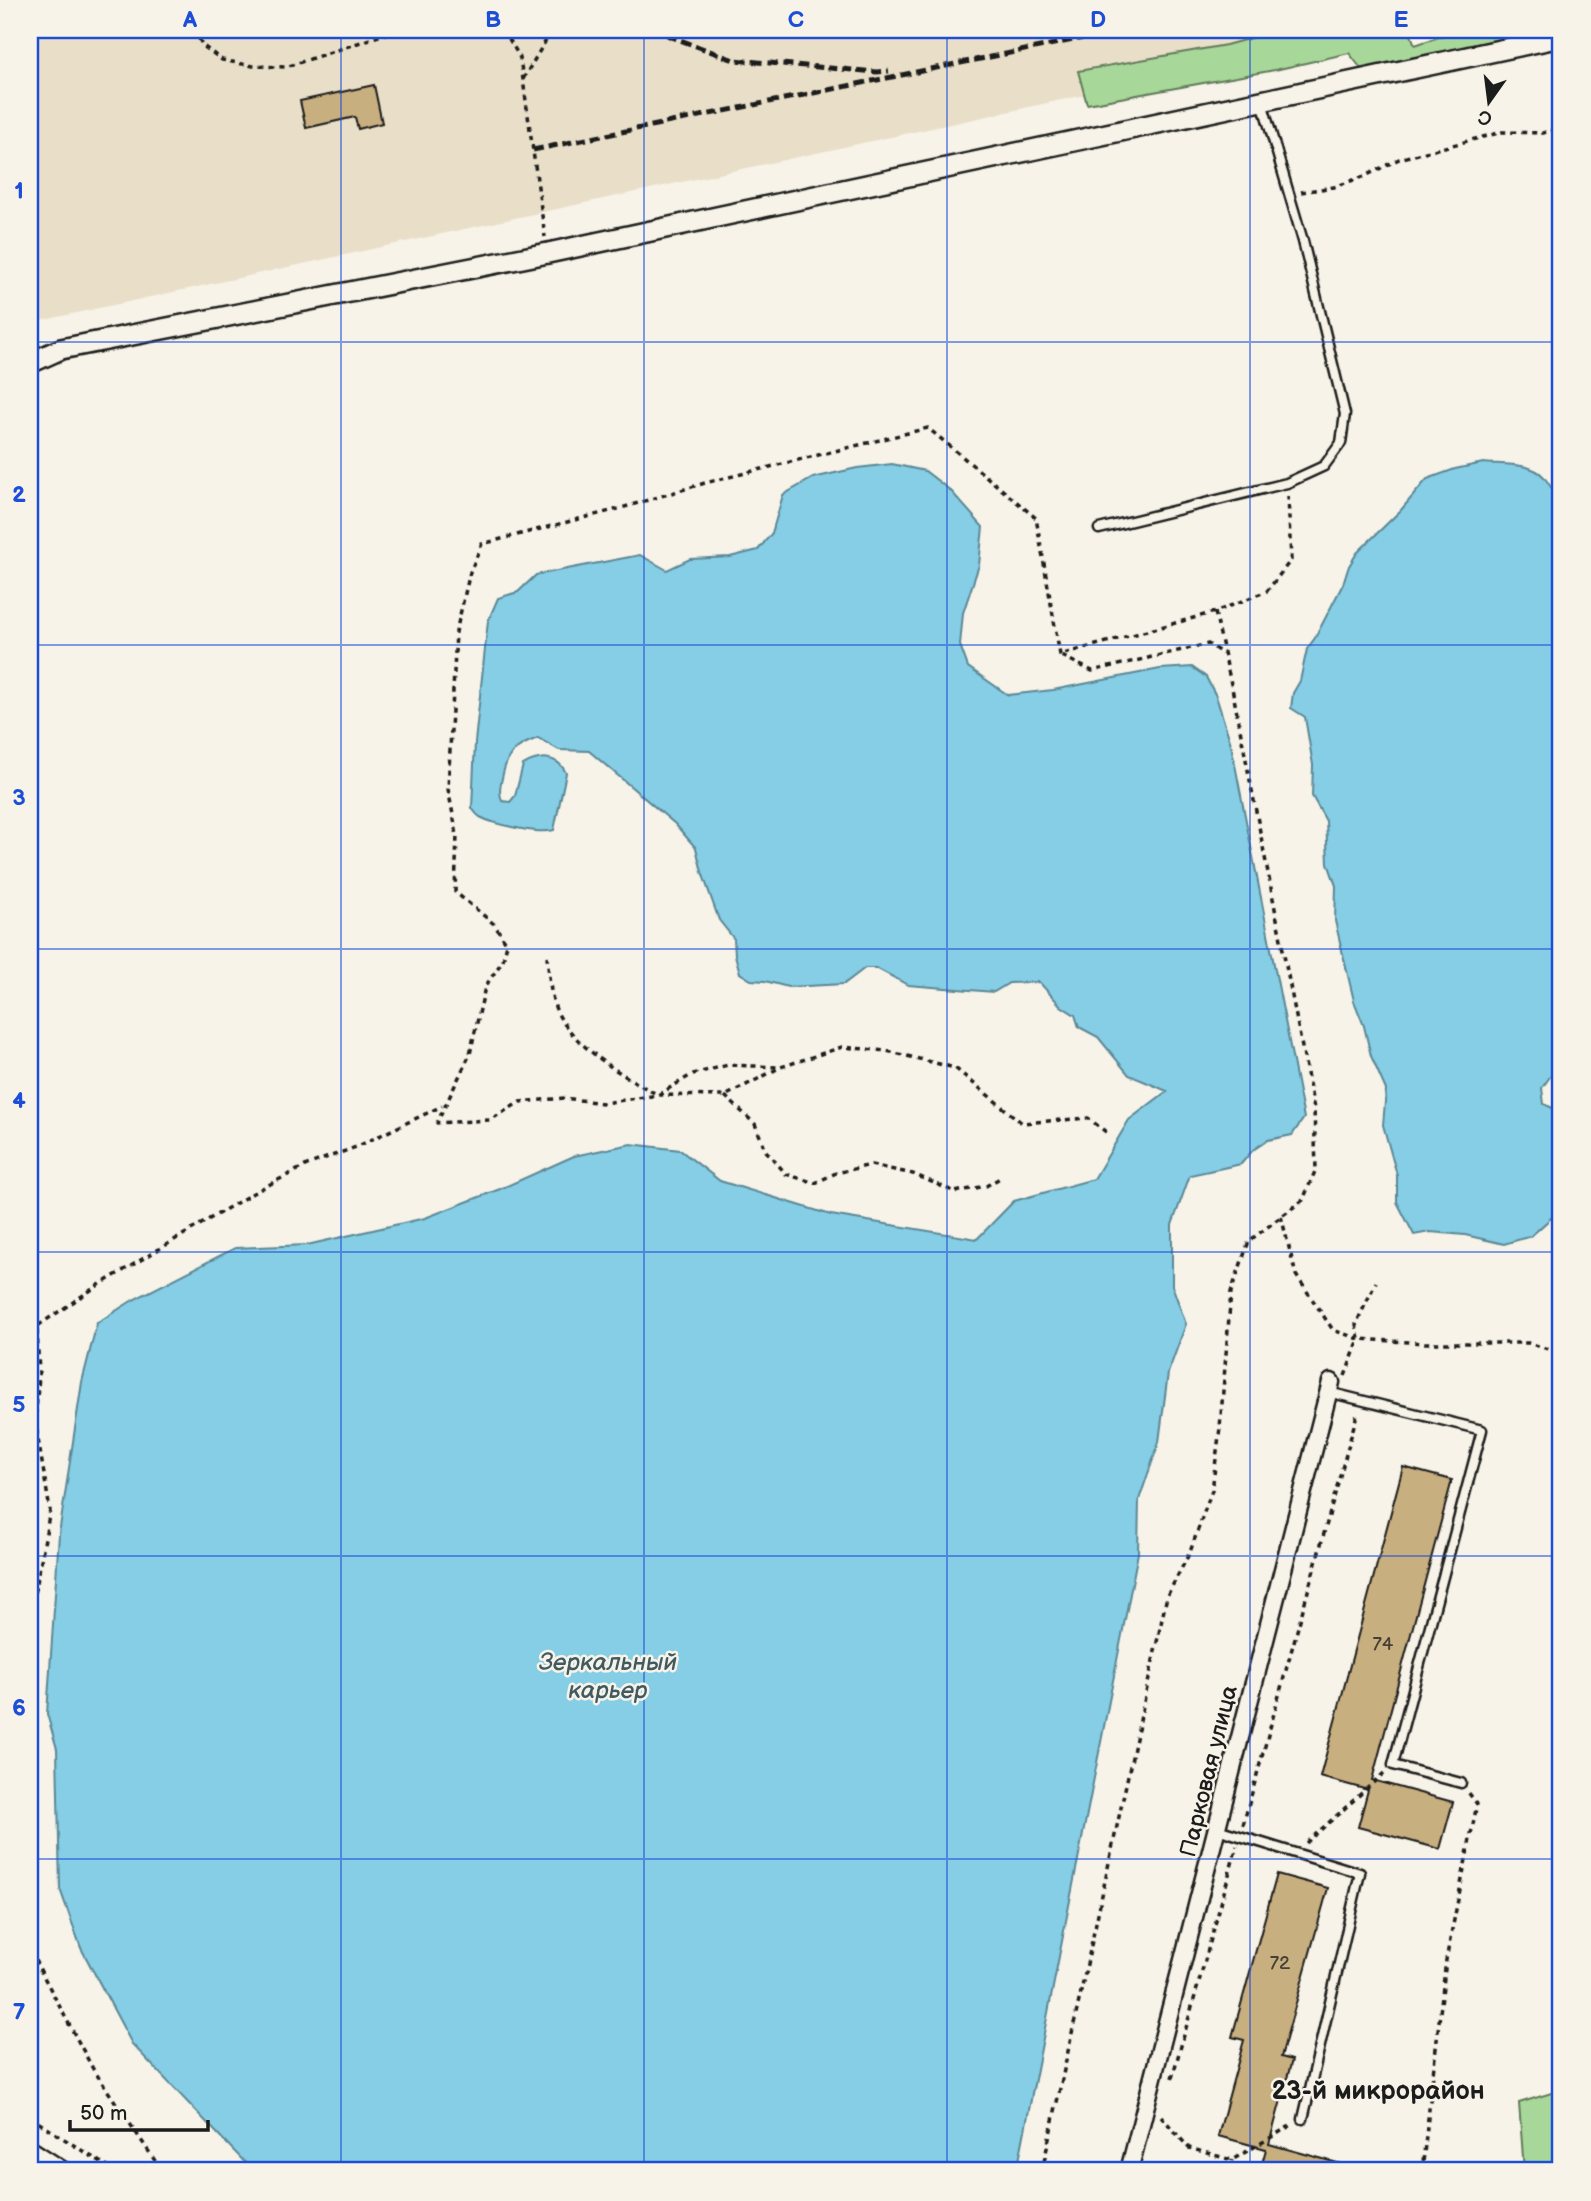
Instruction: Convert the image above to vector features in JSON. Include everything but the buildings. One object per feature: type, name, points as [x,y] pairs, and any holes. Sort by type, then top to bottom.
[{"type":"street","points":[[30,363],[61,349],[548,253],[1561,37]]},
{"type":"street","name":"Парковая улица","points":[[1129,2171],[1329,1387]]},
{"type":"street","points":[[30,2151],[61,2171]]},
{"type":"lane","points":[[1099,528],[1287,483],[1324,466],[1341,443],[1345,414],[1303,241],[1262,102]]},
{"type":"lane","points":[[1329,1387],[1361,1400],[1482,1430],[1393,1765],[1461,1783]]},
{"type":"lane","points":[[1217,1829],[1360,1873],[1303,2119]]},
{"type":"path","points":[[194,30],[203,46],[222,60],[253,66],[286,67],[397,30]]},
{"type":"path","points":[[504,30],[520,58],[548,253]]},
{"type":"path","points":[[523,79],[552,30]]},
{"type":"path","points":[[1289,194],[1334,187],[1399,159],[1502,132],[1543,133],[1561,127]]},
{"type":"path","points":[[1060,655],[1036,518],[928,428],[705,483],[618,509],[482,544],[470,572],[456,632],[448,789],[457,835],[455,892],[494,924],[507,944],[503,960],[485,987],[470,1055],[437,1123],[490,1120],[520,1102],[564,1098],[603,1103],[658,1095],[725,1096],[781,1067],[842,1047],[887,1051],[955,1068],[1022,1122],[1088,1118],[1106,1132]]},
{"type":"path","points":[[1060,655],[1215,612],[1267,591],[1291,560],[1287,483]]},
{"type":"path","points":[[1042,2171],[1167,1596],[1190,1552],[1212,1490],[1231,1292],[1249,1241],[1303,1200],[1316,1169],[1314,1109],[1215,612]]},
{"type":"path","points":[[1060,655],[1092,671],[1208,644],[1224,654]]},
{"type":"path","points":[[547,956],[558,1013],[575,1035],[583,1045],[625,1077],[658,1095]]},
{"type":"path","points":[[658,1095],[693,1074],[728,1065],[781,1067]]},
{"type":"path","points":[[725,1096],[755,1124],[766,1151],[786,1174],[815,1184],[836,1173],[871,1165],[912,1174],[955,1192],[986,1186],[1000,1178]]},
{"type":"path","points":[[30,1331],[94,1288],[253,1193],[307,1165],[356,1147],[444,1105]]},
{"type":"path","points":[[1281,1216],[1296,1275],[1333,1330],[1359,1339],[1528,1343],[1561,1353]]},
{"type":"path","points":[[1329,1387],[1345,1377],[1359,1339],[1356,1324],[1376,1282]]},
{"type":"path","points":[[30,1622],[50,1510],[35,1420],[39,1376],[37,1326]]},
{"type":"path","points":[[1171,2081],[1361,1400]]},
{"type":"path","points":[[1295,1853],[1393,1765]]},
{"type":"path","points":[[1422,2171],[1446,1960],[1477,1804],[1461,1783]]},
{"type":"path","points":[[30,1951],[93,2069],[162,2171]]},
{"type":"path","points":[[1158,2127],[1165,2105]]},
{"type":"path","points":[[1161,2116],[1189,2148],[1232,2160],[1303,2119]]},
{"type":"path","points":[[30,2117],[114,2171]]},
{"type":"path","points":[[1230,2171],[1232,2160]]},
{"type":"shaded area","points":[[30,30],[1385,30],[30,323]]},
{"type":"green space","points":[[1281,30],[1409,30],[1415,45],[1460,30],[1508,30],[1501,32],[1502,49],[1370,80],[1349,53],[1275,70],[1087,104],[1078,71],[1226,45]]},
{"type":"green space","points":[[1561,2090],[1561,2171],[1524,2171],[1519,2103]]},
{"type":"water","points":[[1483,463],[1532,469],[1544,477],[1561,501],[1561,1071],[1552,1074],[1542,1088],[1544,1104],[1561,1112],[1561,1209],[1531,1236],[1504,1244],[1465,1235],[1430,1232],[1414,1235],[1397,1202],[1397,1175],[1383,1125],[1386,1090],[1371,1056],[1364,1026],[1354,1001],[1335,921],[1336,886],[1328,863],[1326,821],[1312,796],[1313,765],[1305,717],[1291,708],[1307,649],[1357,553],[1401,510],[1427,479]]},
{"type":"water","name":"Зеркальный карьер","points":[[892,464],[925,471],[951,491],[983,527],[979,565],[963,613],[960,645],[968,667],[1008,695],[1053,690],[1160,669],[1192,667],[1206,677],[1216,696],[1231,744],[1304,1118],[1292,1135],[1268,1140],[1253,1150],[1241,1164],[1190,1175],[1172,1225],[1172,1285],[1186,1324],[1168,1373],[1159,1442],[1139,1500],[1138,1553],[1018,2166],[1014,2171],[253,2171],[132,2044],[81,1948],[60,1889],[57,1749],[47,1714],[59,1534],[82,1382],[97,1323],[133,1300],[235,1248],[307,1245],[425,1218],[574,1156],[631,1144],[680,1150],[720,1181],[831,1215],[977,1239],[1014,1201],[1094,1179],[1129,1120],[1167,1091],[1129,1075],[1098,1037],[1079,1027],[1075,1015],[1061,1006],[1039,982],[1009,983],[994,992],[908,985],[876,968],[865,968],[844,984],[788,987],[751,980],[740,973],[734,939],[719,920],[696,848],[675,824],[589,751],[559,750],[538,738],[517,748],[506,762],[500,793],[502,801],[510,802],[515,796],[523,765],[547,758],[558,762],[562,767],[566,773],[554,830],[538,831],[505,826],[480,817],[472,808],[475,742],[488,621],[498,598],[518,592],[536,575],[640,555],[667,570],[690,559],[730,557],[758,550],[772,533],[783,495],[813,478],[857,468]]},
{"type":"railway","points":[[653,30],[734,60],[889,71]]},
{"type":"railway","points":[[533,150],[1123,30]]},
{"type":"district","name":"23-й микрорайон","points":[[1378,2090]]}]
